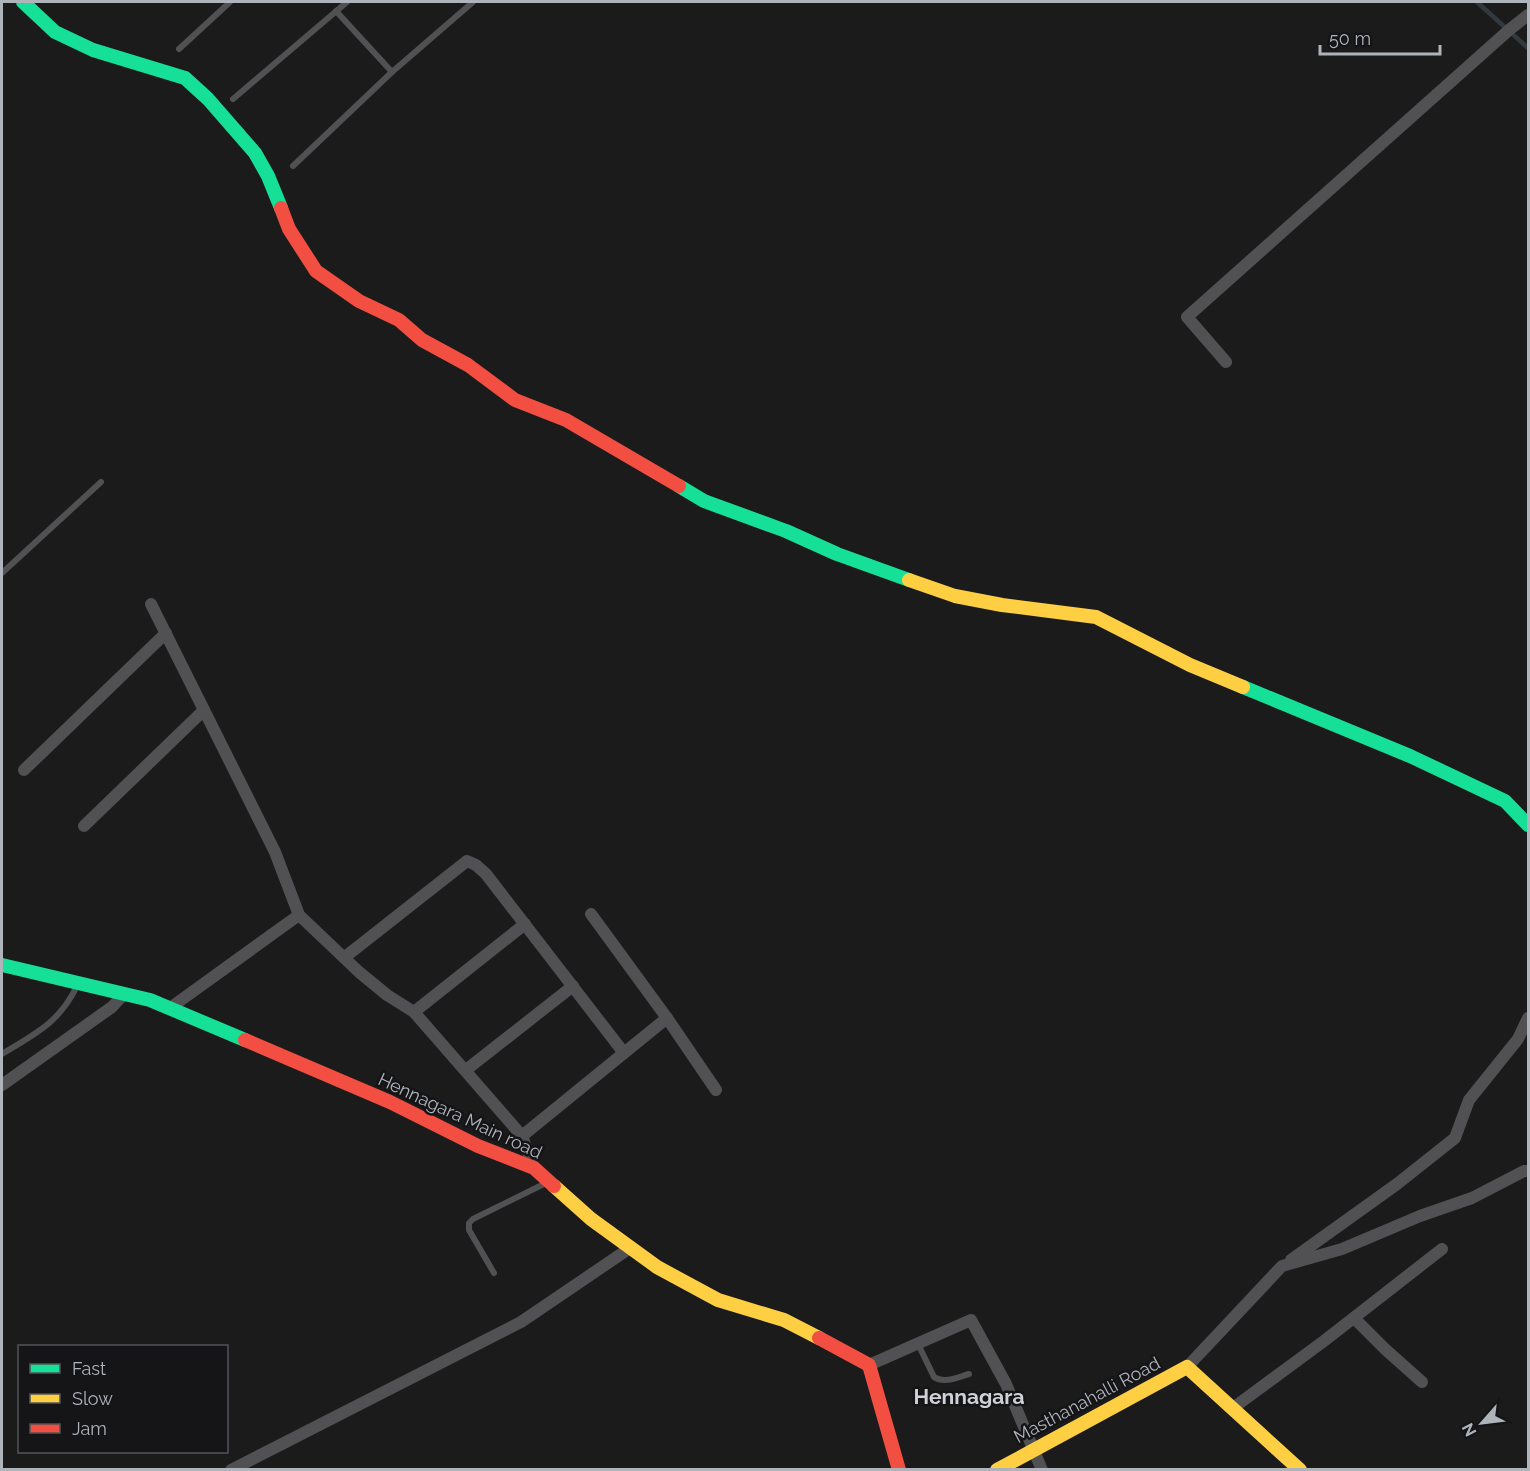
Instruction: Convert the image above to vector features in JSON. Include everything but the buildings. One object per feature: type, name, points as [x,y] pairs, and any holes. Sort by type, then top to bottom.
[{"type":"street","points":[[23,2],[55,32],[93,50],[185,78],[208,99],[255,153],[268,176],[289,229],[316,271],[359,301],[399,320],[422,340],[468,365],[515,400],[566,420],[704,501],[786,531],[837,554],[956,596],[1002,605],[1096,617],[1190,665],[1410,756],[1505,801],[1528,825]]},
{"type":"street","points":[[1226,362],[1187,317],[1528,15]]},
{"type":"street","points":[[151,604],[275,852],[299,915],[359,972],[387,995],[414,1012],[522,1136],[534,1168]]},
{"type":"street","points":[[24,770],[166,633]]},
{"type":"street","points":[[84,826],[204,710]]},
{"type":"street","points":[[345,957],[467,861],[486,874],[624,1053]]},
{"type":"street","points":[[591,914],[716,1090]]},
{"type":"street","points":[[170,1008],[299,915]]},
{"type":"street","points":[[414,1012],[525,924]]},
{"type":"street","name":"Hennagara Main road","points":[[2,965],[150,1000],[390,1102],[478,1146],[534,1168],[591,1219],[657,1267],[718,1300],[784,1320],[869,1365]]},
{"type":"street","points":[[466,1070],[573,986]]},
{"type":"street","points":[[2,1085],[112,1007],[124,994]]},
{"type":"street","points":[[522,1136],[667,1018]]},
{"type":"street","points":[[1187,1367],[1282,1266],[1397,1184],[1455,1138],[1469,1100],[1518,1039],[1528,1018]]},
{"type":"street","points":[[1282,1266],[1342,1249],[1420,1216],[1472,1198],[1524,1171],[1528,1172]]},
{"type":"street","points":[[231,1470],[521,1322],[630,1248]]},
{"type":"street","points":[[1233,1408],[1442,1249]]},
{"type":"street","points":[[1354,1318],[1422,1382]]},
{"type":"street","points":[[899,1470],[869,1365],[971,1320],[1006,1384],[1042,1470]]},
{"type":"street","name":"Masthanahalli Road","points":[[997,1470],[1187,1367],[1300,1470]]},
{"type":"lane","points":[[179,49],[230,2]]},
{"type":"lane","points":[[233,99],[347,2]]},
{"type":"lane","points":[[293,166],[392,72],[472,2]]},
{"type":"lane","points":[[336,10],[392,72]]},
{"type":"lane","points":[[2,573],[101,482]]},
{"type":"lane","points":[[2,1054],[44,1028],[60,1014],[68,1004],[78,983]]},
{"type":"lane","points":[[494,1273],[469,1230],[469,1223],[549,1182]]},
{"type":"lane","points":[[918,1344],[934,1377],[938,1380],[943,1381],[969,1374]]},
{"type":"waterway","points":[[1477,2],[1528,48]]},
{"type":"traffic: fast","points":[[23,2],[55,32],[93,50],[185,78],[208,99],[255,153],[268,176],[281,208]]},
{"type":"traffic: fast","points":[[679,486],[704,501],[909,580]]},
{"type":"traffic: fast","points":[[1243,687],[1410,756],[1505,801],[1528,825]]},
{"type":"traffic: fast","points":[[2,965],[150,1000],[245,1040]]},
{"type":"traffic: slow","points":[[909,580],[955,596],[1002,605],[1096,617],[1190,665],[1243,687]]},
{"type":"traffic: slow","points":[[554,1186],[591,1219],[657,1267],[718,1300],[784,1320],[819,1338]]},
{"type":"traffic: slow","points":[[997,1470],[1187,1367],[1300,1470]]},
{"type":"traffic: jam","points":[[281,208],[289,229],[316,271],[359,301],[399,320],[422,340],[468,365],[515,400],[566,420],[679,486]]},
{"type":"traffic: jam","points":[[245,1040],[390,1102],[478,1146],[534,1168],[554,1186]]},
{"type":"traffic: jam","points":[[819,1338],[869,1365],[899,1470]]},
{"type":"district","name":"Hennagara","points":[[969,1397]]}]
